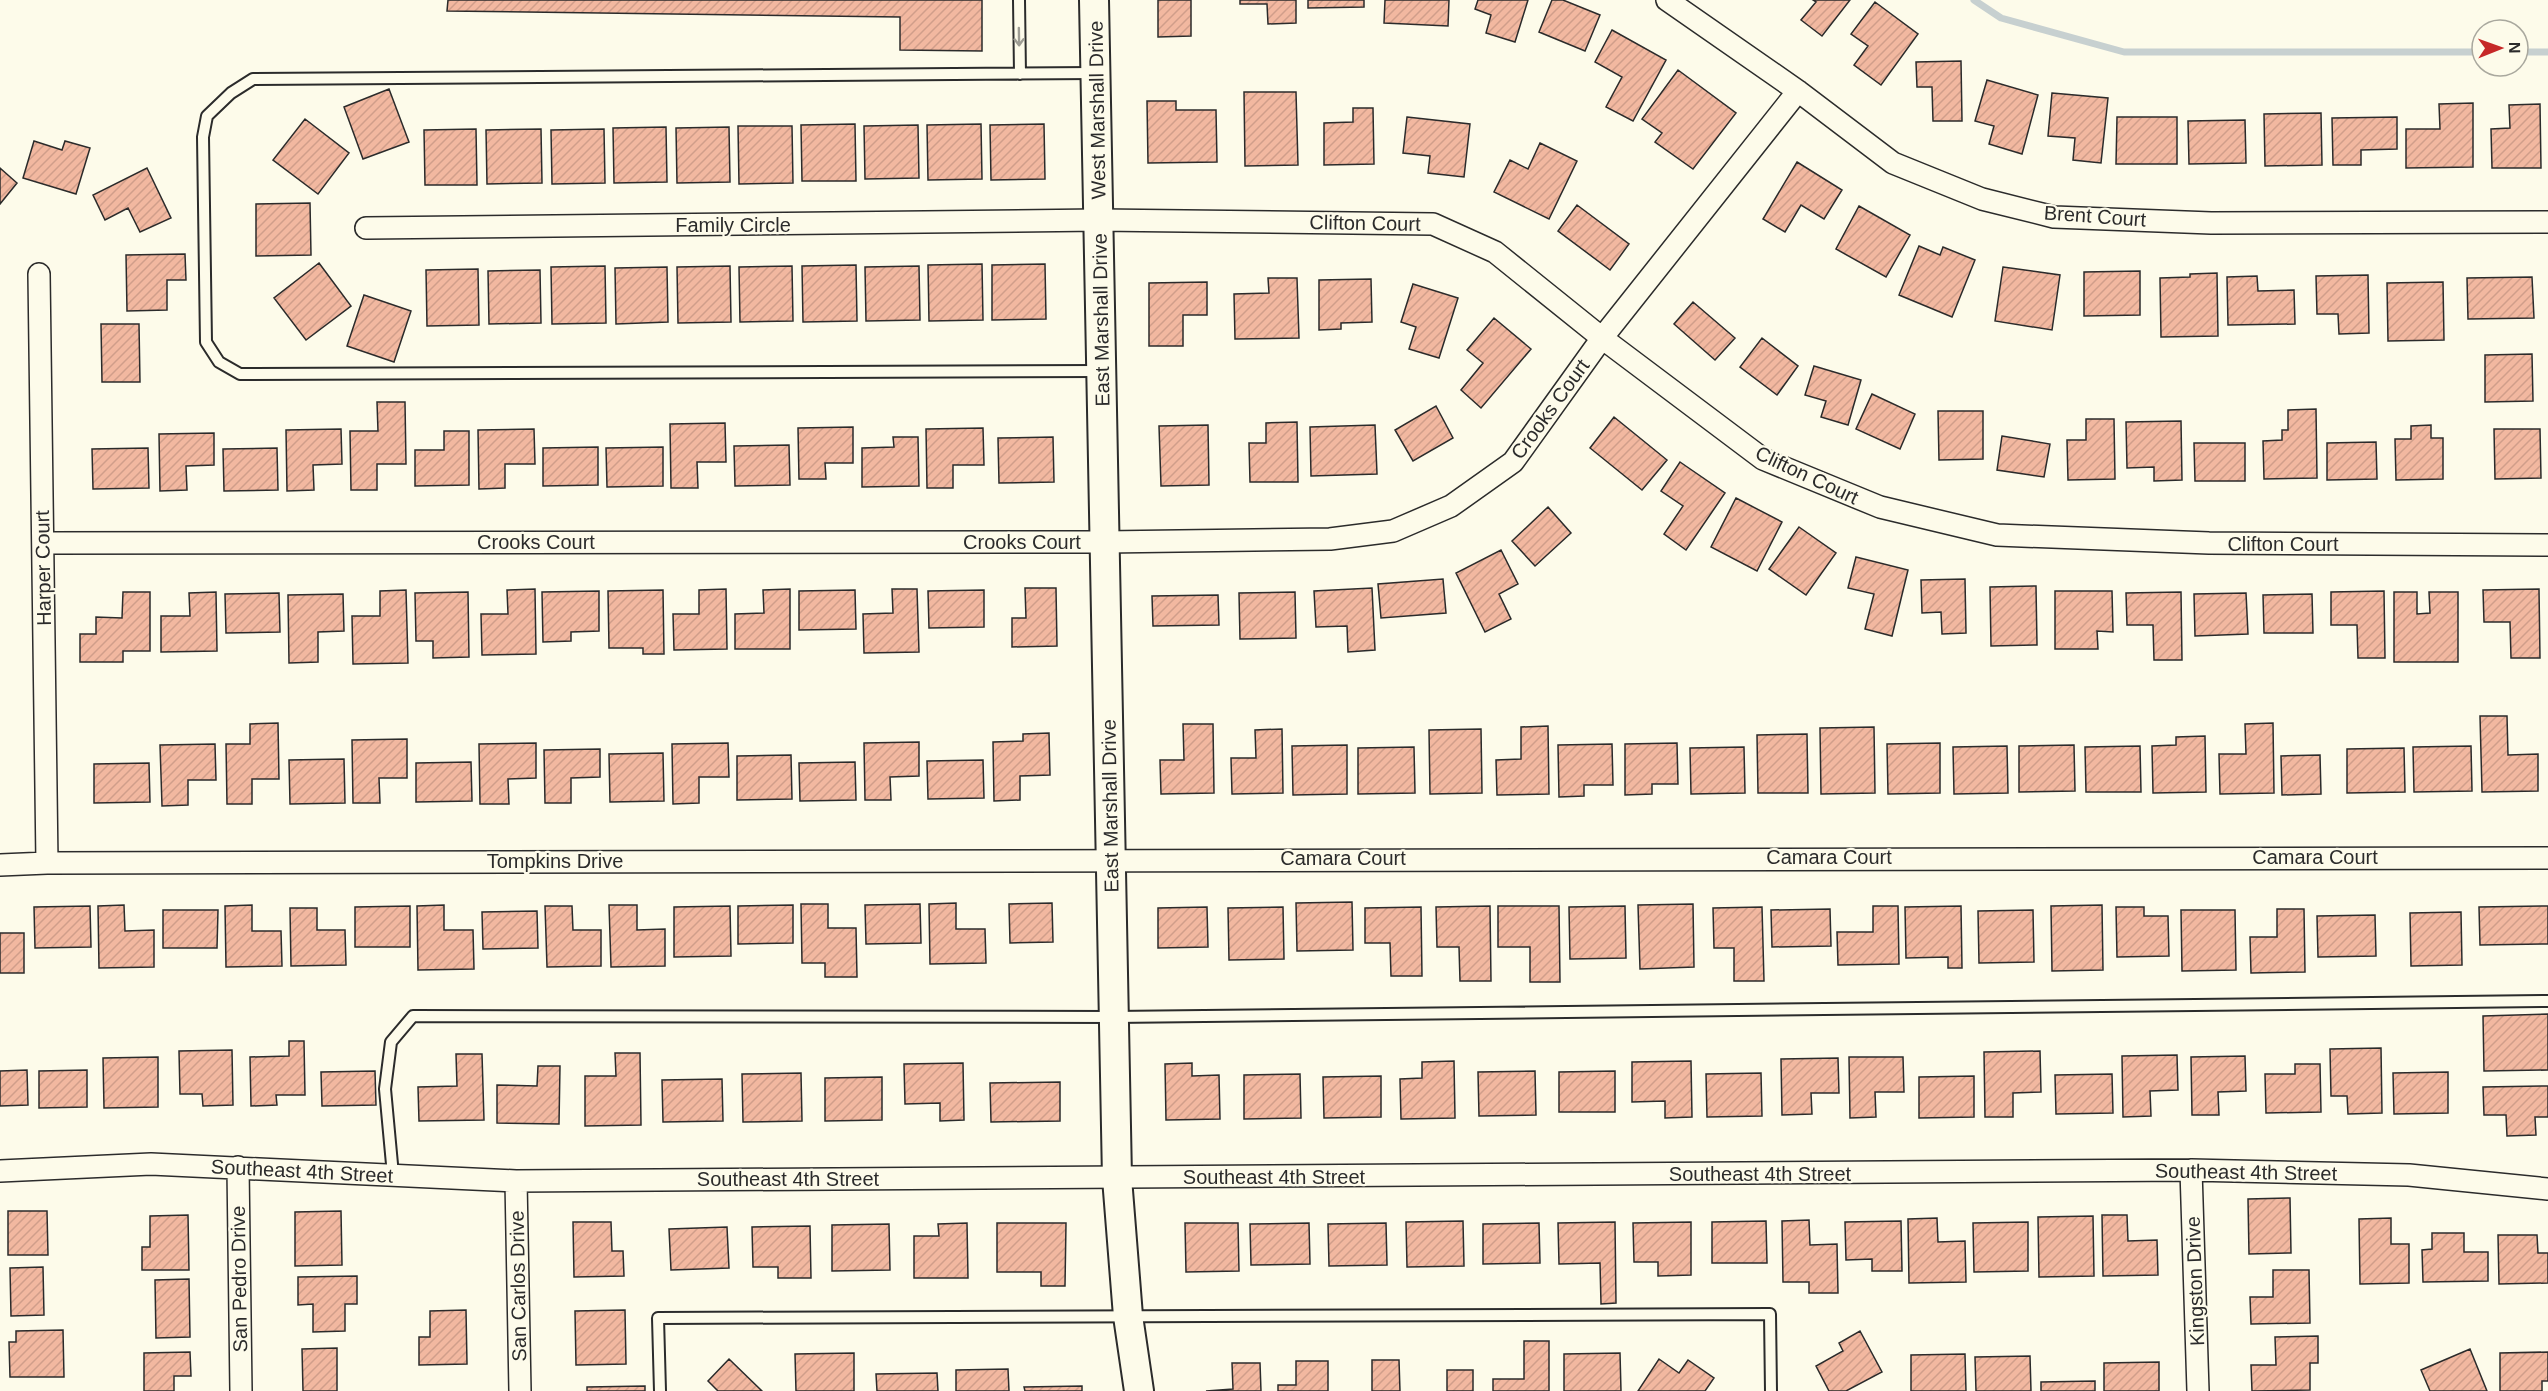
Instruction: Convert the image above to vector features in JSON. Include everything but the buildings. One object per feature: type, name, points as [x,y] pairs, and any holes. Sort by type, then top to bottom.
[{"type":"main road","name":"West Marshall Drive","points":[[1095,0],[1100,220]]},
{"type":"main road","name":"East Marshall Drive","points":[[1100,220],[1116,1178],[1128,1316],[1139,1391]]},
{"type":"street","name":"Brent Court","points":[[1667,0],[1798,91],[1893,163],[1982,199],[2054,217],[2211,223],[2548,222]]},
{"type":"street","name":"Crooks Court","points":[[43,543],[1105,542],[1330,539],[1393,531],[1451,506],[1513,462],[1602,338],[1798,91]]},
{"type":"street","name":"Family Circle","points":[[366,228],[1100,220]]},
{"type":"street","name":"Clifton Court","points":[[1100,220],[1433,224],[1495,252],[1602,338],[1763,459],[1880,507],[1997,535],[2209,543],[2548,545]]},
{"type":"street","name":"Harper Court","points":[[39,274],[47,863]]},
{"type":"street","name":"Camara Court","points":[[1111,859],[2246,856],[2548,858]]},
{"type":"street","name":"Tompkins Drive","points":[[0,865],[1111,859]]},
{"type":"street","name":"Southeast 4th Street","points":[[0,1172],[151,1164],[516,1181],[2191,1170],[2409,1175],[2548,1189]]},
{"type":"street","name":"San Pedro Drive","points":[[238,1167],[241,1391]]},
{"type":"street","name":"Kingston Drive","points":[[2191,1170],[2198,1391]]},
{"type":"street","name":"San Carlos Drive","points":[[516,1181],[520,1391]]},
{"type":"lane","points":[[1019,0],[1020,74]]},
{"type":"lane","points":[[1096,73],[253,79],[231,93],[207,116],[203,137],[206,342],[219,362],[240,374],[1102,371]]},
{"type":"lane","points":[[393,1175],[385,1089],[391,1042],[413,1016],[1114,1017],[2548,1001]]},
{"type":"lane","points":[[660,1391],[658,1318],[1770,1314],[1771,1391]]},
{"type":"waterway","points":[[1974,0],[2001,18],[2124,52],[2470,52]]},
{"type":"waterway","points":[[2530,52],[2548,52]]}]
